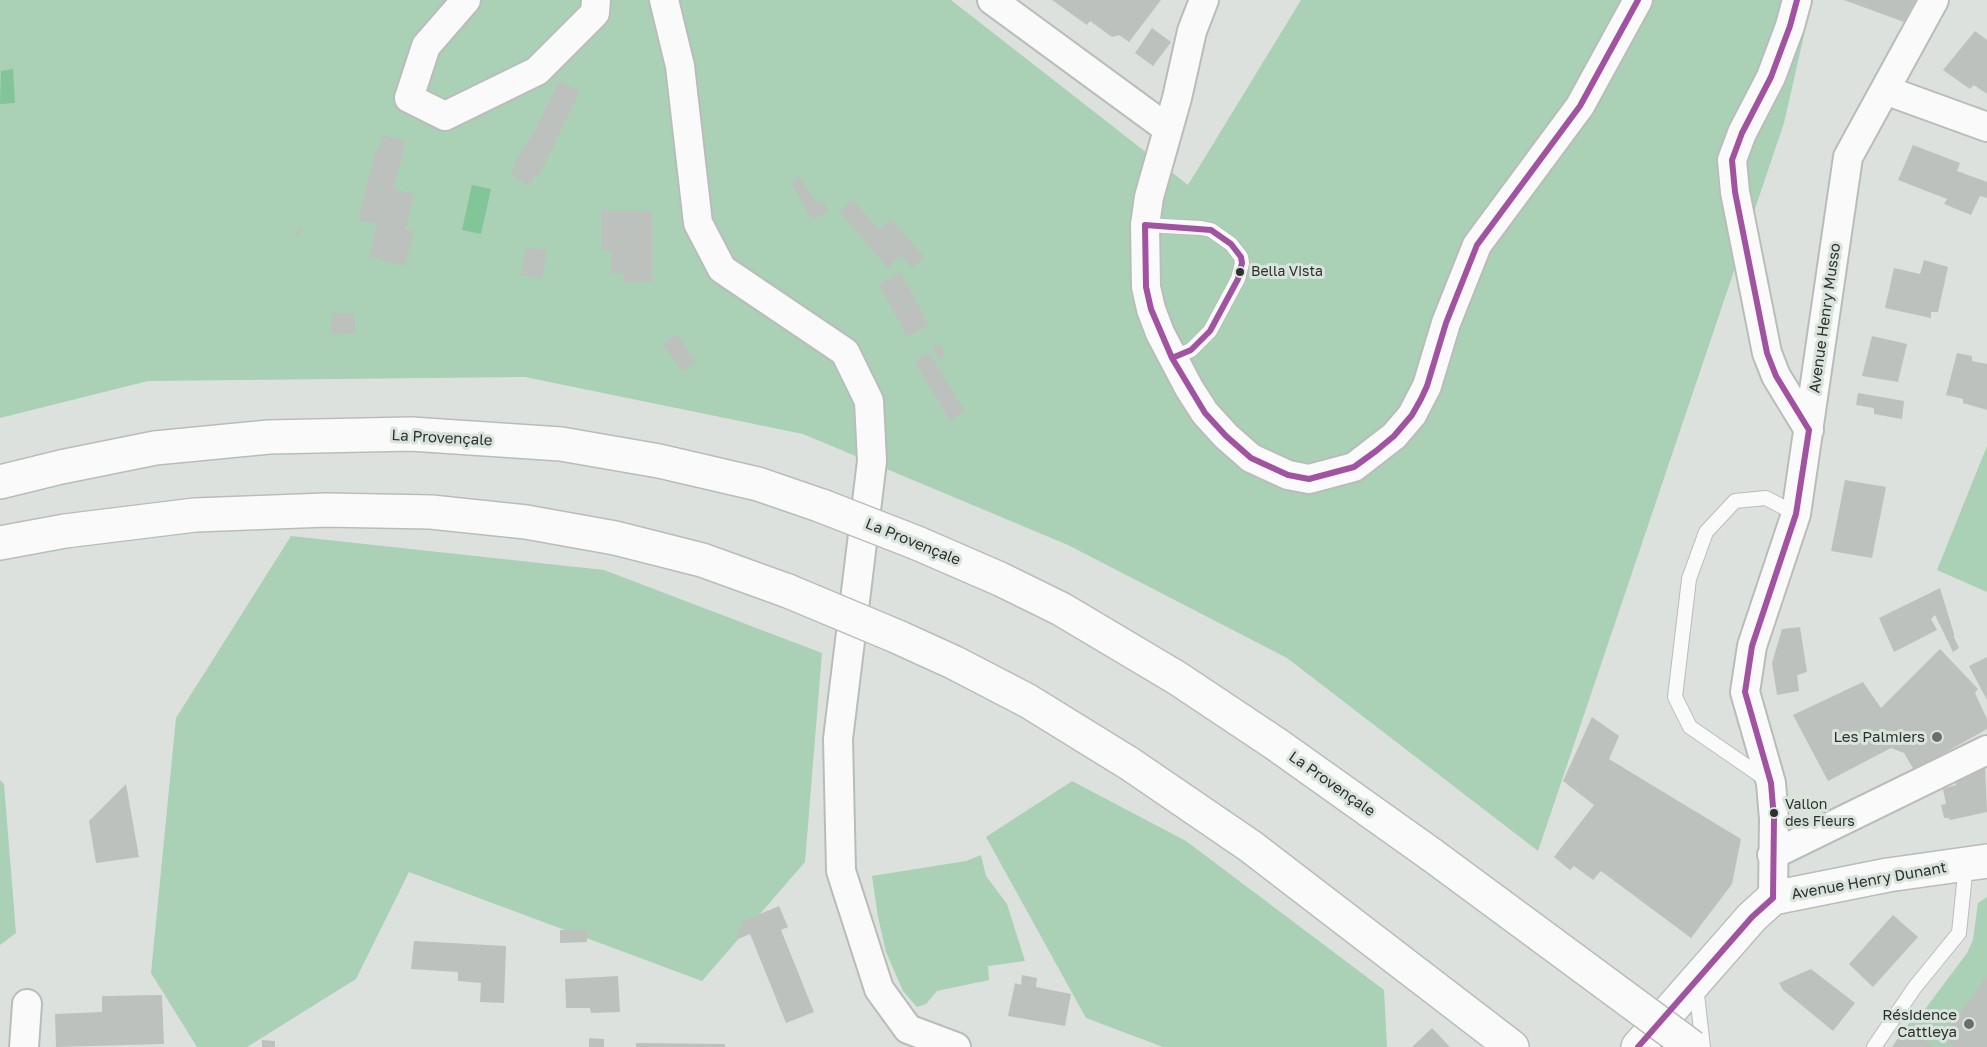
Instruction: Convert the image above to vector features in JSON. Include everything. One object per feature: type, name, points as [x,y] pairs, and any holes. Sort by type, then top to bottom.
[{"type":"main road","name":"La Provençale","points":[[0,482],[155,448],[269,437],[411,434],[561,444],[659,460],[758,484],[917,543],[1000,579],[1061,609],[1168,672],[1276,744],[1432,855],[1692,1047]]},
{"type":"main road","points":[[0,543],[65,531],[195,515],[326,510],[431,512],[526,522],[615,538],[702,560],[788,591],[898,637],[1028,700],[1130,764],[1250,846],[1512,1047]]},
{"type":"main road","name":"Avenue Henry Dunant","points":[[1638,1047],[1752,917],[1773,898],[1888,875],[1976,863]]},
{"type":"street","points":[[466,0],[426,46],[409,98],[445,116],[537,71],[595,13],[596,0]]},
{"type":"street","points":[[664,0],[680,66],[698,223],[722,269],[845,352],[868,401],[872,461],[838,740],[841,871],[879,989],[908,1029],[956,1047]]},
{"type":"street","points":[[992,0],[1168,129]]},
{"type":"street","points":[[1204,0],[1192,31],[1149,197],[1145,225],[1146,287],[1157,325],[1172,358],[1205,413],[1251,458],[1288,475],[1309,479],[1354,467],[1394,436],[1413,415],[1421,399],[1446,323],[1477,245],[1580,106],[1638,0]]},
{"type":"street","points":[[1797,0],[1771,77],[1735,150],[1732,167],[1767,353],[1776,376],[1809,430]]},
{"type":"street","name":"Avenue Henry Musso","points":[[1773,898],[1774,819],[1771,783],[1745,692],[1752,646],[1796,514],[1848,157],[1934,0]]},
{"type":"street","points":[[1885,90],[1987,127]]},
{"type":"street","points":[[1772,855],[1987,750]]},
{"type":"street","points":[[24,1047],[27,1004]]},
{"type":"lane","points":[[1145,225],[1192,227],[1211,231],[1231,244],[1241,257],[1238,279],[1210,331],[1191,350],[1172,358]]},
{"type":"lane","points":[[1771,783],[1690,728],[1675,697],[1689,579],[1706,532],[1734,501],[1766,498],[1796,514]]},
{"type":"lane","points":[[1874,1047],[1915,987],[1959,933],[1976,863]]},
{"type":"lane","points":[[1696,981],[1703,1047]]},
{"type":"shaded area","points":[[0,0],[951,0],[1188,185],[1301,0],[1812,0],[1784,123],[1538,851],[1287,658],[1068,545],[803,434],[525,377],[148,381],[0,418]]},
{"type":"shaded area","points":[[13,69],[15,103],[0,104],[1,71]]},
{"type":"shaded area","points":[[472,185],[491,189],[481,234],[462,230]]},
{"type":"shaded area","points":[[1987,446],[1987,592],[1937,570]]},
{"type":"shaded area","points":[[291,536],[604,570],[822,653],[805,862],[702,981],[409,872],[356,979],[247,1047],[197,1047],[151,973],[176,718]]},
{"type":"shaded area","points":[[0,780],[4,784],[16,933],[0,945]]},
{"type":"shaded area","points":[[1072,781],[1186,841],[1384,990],[1387,1047],[1163,1047],[1086,1018],[986,837]]},
{"type":"shaded area","points":[[981,855],[986,876],[1007,904],[1025,961],[988,966],[989,980],[937,991],[926,1004],[917,1007],[903,991],[886,952],[872,876],[966,861]]},
{"type":"shaded area","points":[[1987,897],[1987,1047],[1892,1047],[1913,1018],[1917,1020],[1967,953],[1973,940],[1978,903]]},
{"type":"building","points":[[1052,0],[1161,0],[1129,42],[1119,35],[1112,37],[1090,21],[1087,25]]},
{"type":"building","points":[[1844,0],[1916,0],[1904,22]]},
{"type":"building","points":[[1152,28],[1171,42],[1153,66],[1135,53]]},
{"type":"building","points":[[1975,31],[1987,40],[1987,94],[1974,85],[1970,89],[1943,70]]},
{"type":"building","points":[[559,81],[580,91],[538,177],[535,175],[529,186],[511,175],[516,165],[514,163],[537,127]]},
{"type":"building","points":[[382,135],[406,141],[394,189],[414,194],[405,229],[414,231],[405,266],[369,257],[377,224],[358,219]]},
{"type":"building","points":[[1913,145],[1960,163],[1957,171],[1987,182],[1987,198],[1980,196],[1971,215],[1944,204],[1947,199],[1898,180]]},
{"type":"building","points":[[800,177],[813,198],[819,204],[824,203],[829,212],[812,220],[791,182]]},
{"type":"building","points":[[853,200],[879,230],[891,219],[924,257],[912,268],[901,255],[888,268],[839,212]]},
{"type":"building","points":[[601,211],[652,211],[652,282],[624,282],[624,274],[611,273],[612,250],[601,250]]},
{"type":"building","points":[[301,227],[303,230],[299,236],[296,236],[296,233]]},
{"type":"building","points":[[526,247],[547,250],[542,278],[521,275]]},
{"type":"building","points":[[1924,260],[1948,267],[1938,312],[1931,312],[1931,318],[1885,308],[1894,268],[1920,274]]},
{"type":"building","points":[[901,273],[929,325],[907,337],[879,284]]},
{"type":"building","points":[[332,313],[355,313],[355,333],[331,334]]},
{"type":"building","points":[[677,334],[696,362],[682,371],[662,344]]},
{"type":"building","points":[[1872,336],[1907,344],[1898,382],[1862,376]]},
{"type":"building","points":[[940,344],[945,356],[938,359],[933,346]]},
{"type":"building","points":[[929,353],[965,411],[950,421],[914,361]]},
{"type":"building","points":[[1957,353],[1972,356],[1972,361],[1987,364],[1987,410],[1963,403],[1963,399],[1946,395]]},
{"type":"building","points":[[1858,393],[1904,401],[1902,419],[1874,414],[1874,408],[1856,405]]},
{"type":"building","points":[[1845,480],[1886,487],[1872,558],[1831,551]]},
{"type":"building","points":[[1940,588],[1959,648],[1953,652],[1935,615],[1931,619],[1937,630],[1894,652],[1879,618]]},
{"type":"building","points":[[1800,627],[1807,672],[1797,675],[1799,691],[1777,695],[1772,663],[1782,629]]},
{"type":"building","points":[[1940,649],[1978,689],[1975,693],[1987,719],[1987,729],[1914,770],[1904,753],[1891,748],[1828,781],[1793,715],[1863,682],[1881,708]]},
{"type":"building","points":[[1987,657],[1987,700],[1969,666]]},
{"type":"building","points":[[1592,717],[1619,736],[1609,759],[1741,839],[1732,884],[1691,938],[1601,871],[1593,880],[1574,866],[1570,870],[1554,857],[1594,805],[1563,781]]},
{"type":"building","points":[[1985,763],[1987,812],[1950,820],[1944,818],[1941,805],[1946,804],[1943,789],[1956,785],[1955,778]]},
{"type":"building","points":[[126,784],[139,857],[96,863],[89,821]]},
{"type":"building","points":[[779,906],[788,927],[781,930],[814,1012],[786,1023],[750,934],[738,939],[737,936],[743,921]]},
{"type":"building","points":[[1893,915],[1918,937],[1873,987],[1849,964]]},
{"type":"building","points":[[560,930],[587,930],[587,942],[560,943]]},
{"type":"building","points":[[414,941],[506,946],[504,1003],[480,1002],[481,983],[458,981],[458,972],[411,969]]},
{"type":"building","points":[[1811,969],[1855,1003],[1833,1031],[1783,990],[1779,983]]},
{"type":"building","points":[[1022,975],[1037,978],[1036,987],[1071,994],[1065,1026],[1008,1016],[1015,983],[1021,985]]},
{"type":"building","points":[[618,976],[620,1012],[591,1013],[590,1008],[566,1008],[565,979]]},
{"type":"building","name":"Résidence Cattleya","points":[[1987,976],[1987,1047],[1954,1047],[1941,1038]]},
{"type":"building","points":[[162,995],[164,1044],[56,1047],[55,1014],[102,1012],[102,996]]},
{"type":"building","points":[[1906,1027],[1933,1047],[1892,1047]]},
{"type":"building","points":[[1432,1028],[1450,1047],[1412,1047]]},
{"type":"building","points":[[589,1038],[604,1039],[604,1047],[589,1047]]},
{"type":"building","points":[[262,1040],[275,1041],[275,1047],[262,1047]]},
{"type":"building","points":[[636,1043],[725,1044],[725,1047],[636,1047]]},
{"type":"transit line","points":[[1172,358],[1205,413],[1226,436],[1251,458],[1288,475],[1309,479],[1354,467],[1376,451],[1394,436],[1412,415],[1421,399],[1446,323],[1477,245],[1580,106],[1638,0]]},
{"type":"transit line","points":[[1797,0],[1771,77],[1742,133],[1732,160],[1735,192],[1767,353],[1776,376],[1809,430]]},
{"type":"transit line","points":[[1145,225],[1211,230],[1231,244],[1241,257],[1242,263],[1238,279],[1210,331],[1191,350],[1172,358],[1151,309],[1146,287],[1145,225]]},
{"type":"transit line","points":[[1773,898],[1774,819],[1771,783],[1745,692],[1752,646],[1796,514],[1809,430]]},
{"type":"transit line","points":[[1638,1047],[1752,917],[1773,898]]},
{"type":"place","name":"Bella Vista","points":[[1240,272]]},
{"type":"place","name":"Les Palmiers","points":[[1937,737]]},
{"type":"place","name":"Vallon des Fleurs","points":[[1774,813]]},
{"type":"place","name":"Résidence Cattleya","points":[[1969,1024]]}]
